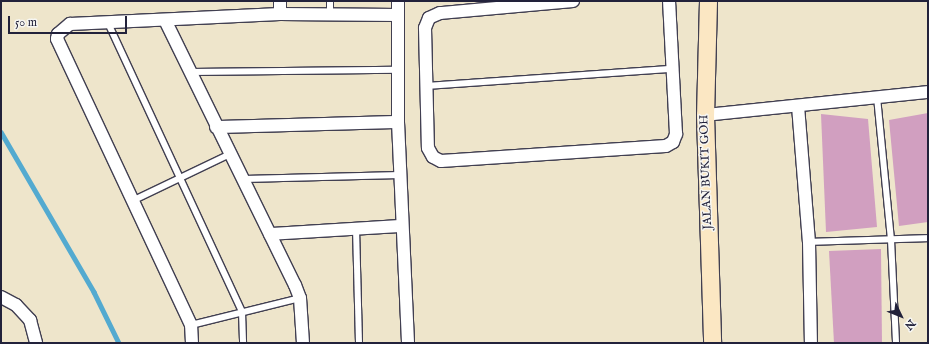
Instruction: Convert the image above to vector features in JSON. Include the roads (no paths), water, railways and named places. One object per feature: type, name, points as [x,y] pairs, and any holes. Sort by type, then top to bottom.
[{"type":"main road","name":"JALAN BUKIT GOH","points":[[708,1],[705,115],[712,343]]},
{"type":"street","points":[[280,1],[280,14]]},
{"type":"street","points":[[398,1],[398,122],[408,343]]},
{"type":"street","points":[[573,1],[537,3],[440,13],[429,18],[425,28],[426,86],[428,148],[433,158],[441,161],[666,146],[673,142],[676,134],[669,1]]},
{"type":"street","points":[[192,343],[191,326],[57,39],[61,30],[70,24],[280,14],[398,15]]},
{"type":"street","points":[[165,20],[216,127],[244,179],[300,298],[303,343]]},
{"type":"street","points":[[705,115],[928,92]]},
{"type":"street","points":[[798,106],[809,242],[811,343]]},
{"type":"street","points":[[216,127],[398,122]]},
{"type":"street","points":[[270,234],[402,226]]},
{"type":"street","points":[[1,297],[16,305],[30,320],[36,343]]},
{"type":"lane","points":[[330,1],[330,15]]},
{"type":"lane","points":[[108,23],[242,312],[243,343]]},
{"type":"lane","points":[[426,86],[672,69]]},
{"type":"lane","points":[[191,72],[398,70]]},
{"type":"lane","points":[[876,97],[891,240],[896,343]]},
{"type":"lane","points":[[132,201],[230,154]]},
{"type":"lane","points":[[244,179],[400,175]]},
{"type":"lane","points":[[356,228],[359,343]]},
{"type":"lane","points":[[809,242],[928,238]]},
{"type":"lane","points":[[191,326],[300,298]]},
{"type":"waterway","points":[[1,132],[94,292],[119,343]]}]
